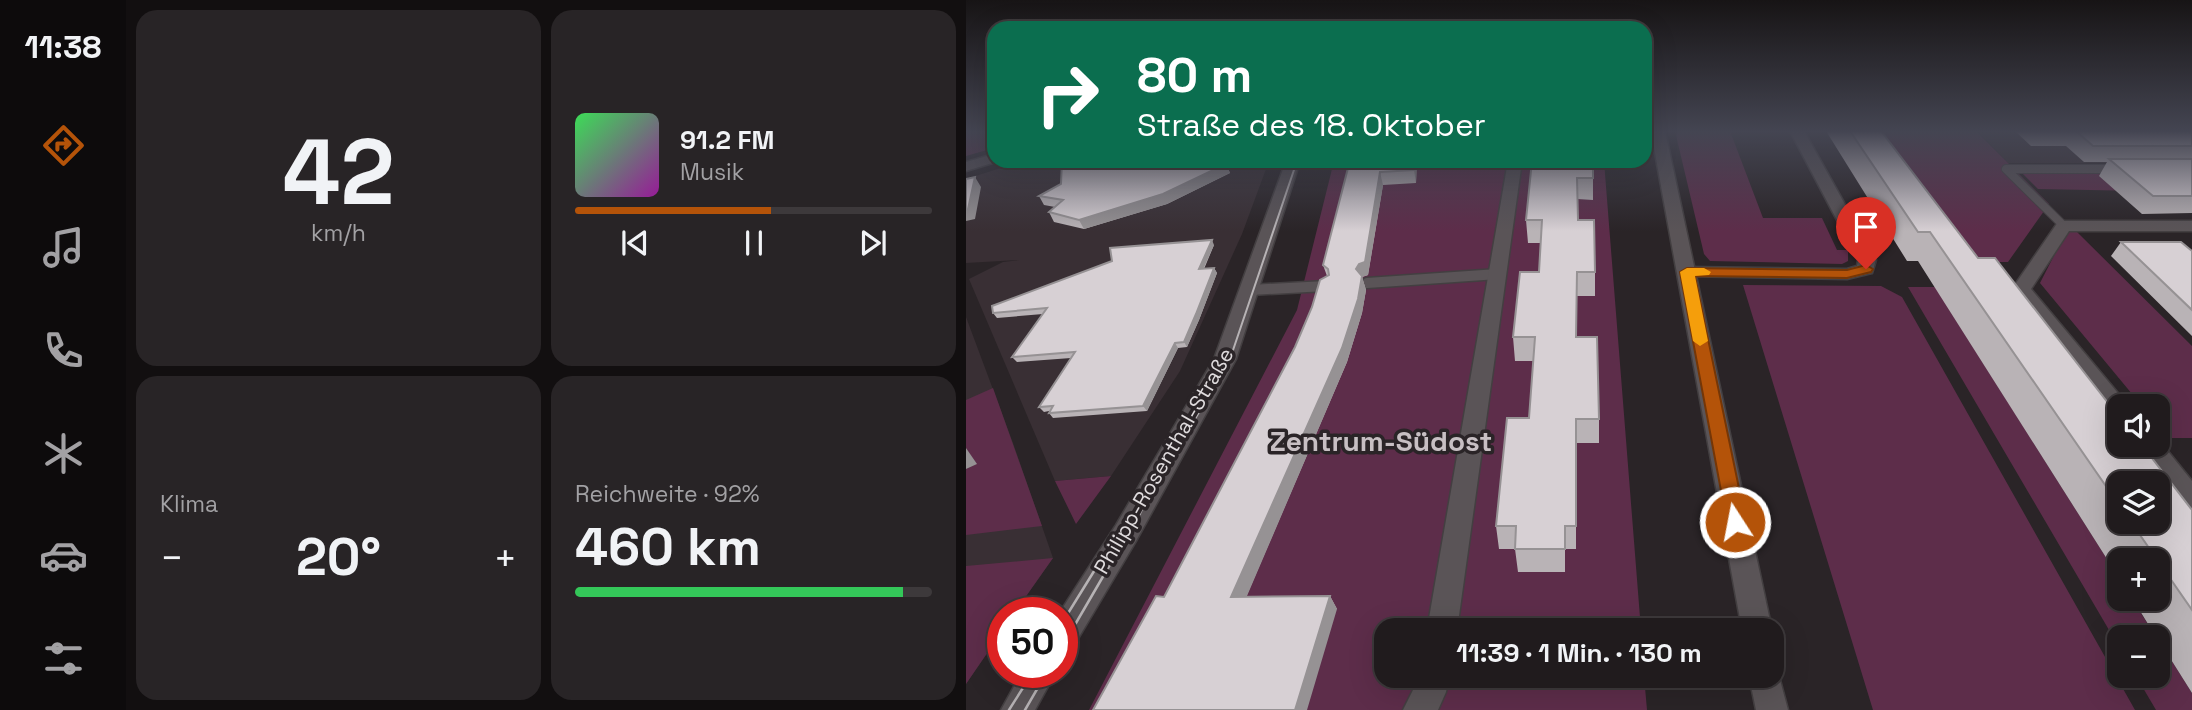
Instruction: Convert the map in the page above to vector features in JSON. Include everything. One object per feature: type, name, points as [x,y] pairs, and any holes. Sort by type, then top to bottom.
[{"type":"street","points":[[1665,164],[1754,618]]},
{"type":"street","points":[[1687,272],[1847,274],[1866,269],[1867,260],[1815,164]]},
{"type":"street","name":"Philipp-Rosenthal-Straße","points":[[1078,610],[1126,533],[1225,359],[1291,168]]},
{"type":"street","points":[[1444,618],[1514,168]]},
{"type":"street","points":[[2107,395],[2021,289],[2064,226],[2192,226]]},
{"type":"street","points":[[2158,457],[2192,500]]},
{"type":"street","points":[[1017,710],[1030,688]]},
{"type":"street","points":[[1419,710],[1431,688]]},
{"type":"street","points":[[1767,688],[1772,710]]},
{"type":"lane","points":[[2064,226],[2006,169],[2126,169]]},
{"type":"lane","points":[[1367,283],[1498,274]]},
{"type":"lane","points":[[1250,290],[1326,286]]},
{"type":"shaded area","points":[[1683,164],[1743,164],[1763,218],[1822,218],[1837,250],[1848,250],[1848,261],[1842,264],[1710,261],[1704,254]]},
{"type":"shaded area","points":[[1886,164],[2009,164],[2049,204],[2008,262],[1957,262]]},
{"type":"shaded area","points":[[1001,168],[1266,168],[1242,234],[1180,371],[1111,476],[1055,481],[969,279],[1003,262],[1019,260],[966,263],[966,179]]},
{"type":"shaded area","points":[[1332,168],[1605,168],[1640,618],[1374,618],[1374,688],[1645,688],[1647,710],[1089,710],[1297,310]]},
{"type":"shaded area","points":[[2019,170],[2192,171],[2192,192],[2038,189]]},
{"type":"shaded area","points":[[2067,230],[2076,231],[2192,346],[2192,438],[2170,438],[2170,394],[2132,394],[2040,283]]},
{"type":"shaded area","points":[[1743,285],[1881,286],[1902,297],[2107,660],[2107,688],[2123,688],[2135,710],[1873,710]]},
{"type":"shaded area","points":[[1908,287],[1935,287],[2107,559],[2107,611],[2140,611],[2148,625],[2107,627]]},
{"type":"shaded area","points":[[966,317],[1053,558],[1026,597],[987,597],[987,653],[966,684]]},
{"type":"shaded area","points":[[993,388],[1042,526],[966,535],[966,469],[976,464],[966,448],[966,400]]},
{"type":"shaded area","points":[[1111,476],[1076,524],[1055,481]]},
{"type":"shaded area","points":[[1053,558],[1026,597],[987,597],[987,653],[966,684],[966,566]]},
{"type":"shaded area","points":[[2170,658],[2192,693],[2192,710],[2156,710],[2143,688],[2170,688]]},
{"type":"building","points":[[1872,164],[1906,164],[1978,258],[1995,258],[2107,402],[2107,457],[2151,457],[2162,471],[2107,471],[2107,488],[1930,232],[1918,232]]},
{"type":"building","points":[[2115,164],[2192,164],[2192,196],[2153,196]]},
{"type":"building","points":[[1062,168],[1218,168],[1163,194],[1079,220],[1049,212],[1063,200],[1039,196],[1061,184]]},
{"type":"building","points":[[1348,168],[1414,168],[1380,172],[1365,262],[1359,264],[1356,269],[1362,276],[1358,299],[1342,348],[1231,597],[1330,596],[1295,710],[1093,710],[1156,596],[1164,597],[1295,347],[1320,280],[1329,275],[1328,269],[1323,265]]},
{"type":"building","points":[[1531,168],[1593,168],[1593,178],[1577,178],[1578,220],[1594,220],[1595,272],[1577,272],[1576,337],[1597,337],[1599,419],[1576,419],[1576,526],[1565,526],[1565,549],[1515,549],[1516,526],[1496,526],[1507,418],[1529,418],[1535,337],[1513,337],[1520,272],[1539,272],[1542,220],[1526,220]]},
{"type":"building","points":[[975,177],[968,209],[966,210],[966,179]]},
{"type":"building","points":[[1212,240],[1199,269],[1214,268],[1196,314],[1184,342],[1175,343],[1143,406],[1049,413],[1053,406],[1039,407],[1075,352],[1012,357],[1047,308],[993,313],[992,306],[1112,261],[1110,248]]},
{"type":"building","points":[[2121,242],[2181,242],[2192,251],[2192,310]]},
{"type":"building","points":[[2170,482],[2192,510],[2192,610],[2170,578],[2170,548],[2149,548],[2139,534],[2170,534]]},
{"type":"tram line","points":[[1139,515],[1230,359],[1295,168]]},
{"type":"tram line","points":[[1078,620],[1140,513]]},
{"type":"tram line","points":[[1078,597],[1117,534]]},
{"type":"tram line","points":[[1009,710],[1023,688]]},
{"type":"tram line","points":[[1025,710],[1038,688]]},
{"type":"slow traffic","points":[[1700,341],[1687,272],[1704,272]]},
{"type":"district","name":"Zentrum-Südost","points":[[1381,441]]},
{"type":"route","points":[[1735,522],[1687,272],[1847,274],[1866,269]]}]
